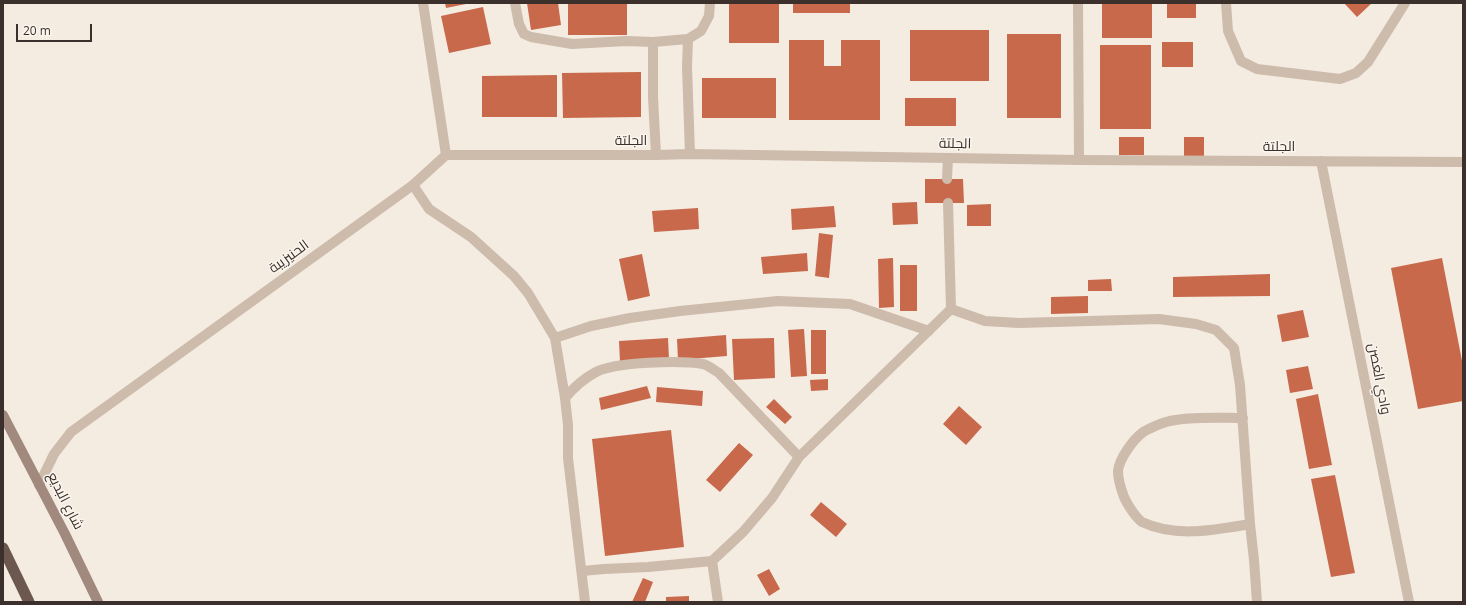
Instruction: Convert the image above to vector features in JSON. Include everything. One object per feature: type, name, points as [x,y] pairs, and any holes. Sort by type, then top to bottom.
[{"type":"highway","points":[[3,548],[29,602]]},
{"type":"main road","name":"شارع البديع","points":[[3,415],[98,602]]},
{"type":"street","points":[[423,3],[446,155]]},
{"type":"street","points":[[515,3],[519,24],[524,34],[531,37],[572,44],[626,41],[653,42],[688,39],[701,31],[709,16],[710,3]]},
{"type":"street","points":[[1078,3],[1079,160]]},
{"type":"street","points":[[1226,3],[1228,31],[1241,61],[1257,69],[1340,79],[1356,74],[1368,62],[1405,3]]},
{"type":"street","points":[[688,39],[687,74],[690,154]]},
{"type":"street","points":[[653,42],[653,97],[656,156]]},
{"type":"street","name":"الجلتة","points":[[446,155],[656,156],[690,154],[1079,160],[1463,162]]},
{"type":"street","name":"الحنيزيبة","points":[[39,485],[54,454],[71,432],[413,185],[446,155]]},
{"type":"street","points":[[947,179],[948,158]]},
{"type":"street","name":"وادي الغصن","points":[[1321,161],[1409,602]]},
{"type":"street","points":[[413,185],[429,209],[471,238],[514,276],[528,293],[555,338],[565,398],[568,425],[568,458],[585,602]]},
{"type":"street","points":[[582,571],[668,566],[712,561],[743,532],[772,498],[799,457],[951,308],[948,203]]},
{"type":"street","points":[[555,338],[591,326],[630,318],[680,311],[778,301],[850,304],[929,331]]},
{"type":"street","points":[[951,308],[985,321],[1019,323],[1159,320],[1196,324],[1216,330],[1234,348],[1240,385],[1257,602]]},
{"type":"street","points":[[565,398],[578,383],[597,372],[623,365],[677,362],[704,364],[719,373],[799,457]]},
{"type":"street","points":[[1243,418],[1170,421],[1142,432],[1122,456],[1118,470],[1119,483],[1126,503],[1140,521],[1182,532],[1210,530],[1250,524]]},
{"type":"street","points":[[712,561],[718,602]]},
{"type":"building","points":[[445,3],[466,3],[466,4],[446,8]]},
{"type":"building","points":[[527,3],[558,3],[561,25],[531,30]]},
{"type":"building","points":[[568,3],[627,3],[627,35],[568,35]]},
{"type":"building","points":[[729,3],[779,3],[779,43],[729,43]]},
{"type":"building","points":[[793,3],[850,3],[850,13],[793,13]]},
{"type":"building","points":[[1102,3],[1152,3],[1152,38],[1102,38]]},
{"type":"building","points":[[1167,3],[1196,3],[1196,18],[1167,18]]},
{"type":"building","points":[[1344,3],[1372,3],[1357,17]]},
{"type":"building","points":[[483,7],[491,44],[449,53],[441,16]]},
{"type":"building","points":[[910,30],[989,30],[989,81],[910,81]]},
{"type":"building","points":[[1007,34],[1061,34],[1061,118],[1007,118]]},
{"type":"building","points":[[789,40],[824,40],[824,66],[841,66],[841,40],[880,40],[880,120],[789,120]]},
{"type":"building","points":[[1162,42],[1193,42],[1193,67],[1162,67]]},
{"type":"building","points":[[1100,45],[1151,45],[1151,129],[1100,129]]},
{"type":"building","points":[[641,72],[641,117],[563,118],[562,73]]},
{"type":"building","points":[[557,75],[557,117],[482,117],[482,76]]},
{"type":"building","points":[[702,78],[776,78],[776,118],[702,118]]},
{"type":"building","points":[[905,98],[956,98],[956,126],[905,126]]},
{"type":"building","points":[[1119,137],[1144,137],[1144,155],[1119,155]]},
{"type":"building","points":[[1184,137],[1204,137],[1204,157],[1184,157]]},
{"type":"building","points":[[925,179],[963,179],[964,203],[925,203]]},
{"type":"building","points":[[917,202],[918,224],[893,225],[892,203]]},
{"type":"building","points":[[991,204],[991,226],[967,226],[967,205]]},
{"type":"building","points":[[834,206],[836,227],[792,230],[791,209]]},
{"type":"building","points":[[698,208],[699,229],[654,232],[652,211]]},
{"type":"building","points":[[819,233],[833,235],[829,278],[815,276]]},
{"type":"building","points":[[807,253],[808,271],[763,274],[761,257]]},
{"type":"building","points":[[642,254],[650,296],[628,301],[619,259]]},
{"type":"building","points":[[893,258],[894,307],[879,308],[878,259]]},
{"type":"building","points":[[1442,258],[1463,366],[1463,401],[1418,409],[1391,268]]},
{"type":"building","points":[[900,265],[917,265],[917,311],[900,311]]},
{"type":"building","points":[[1270,274],[1270,296],[1173,297],[1173,277]]},
{"type":"building","points":[[1111,279],[1112,291],[1088,291],[1088,280]]},
{"type":"building","points":[[1088,296],[1088,313],[1051,314],[1051,297]]},
{"type":"building","points":[[1303,310],[1309,337],[1282,342],[1277,315]]},
{"type":"building","points":[[804,329],[807,376],[791,377],[788,330]]},
{"type":"building","points":[[811,330],[826,330],[826,374],[811,374]]},
{"type":"building","points":[[726,335],[727,356],[678,360],[677,339]]},
{"type":"building","points":[[668,338],[669,359],[620,362],[619,341]]},
{"type":"building","points":[[774,338],[775,378],[734,380],[732,339]]},
{"type":"building","points":[[1308,366],[1313,389],[1290,393],[1286,370]]},
{"type":"building","points":[[828,379],[828,390],[811,391],[810,380]]},
{"type":"building","points":[[647,386],[651,398],[601,410],[599,398]]},
{"type":"building","points":[[657,387],[703,391],[702,406],[656,402]]},
{"type":"building","points":[[1318,394],[1332,465],[1309,469],[1296,399]]},
{"type":"building","points":[[774,399],[792,417],[785,424],[766,407]]},
{"type":"building","points":[[959,406],[982,427],[966,445],[943,424]]},
{"type":"building","points":[[671,430],[684,547],[605,556],[592,439]]},
{"type":"building","points":[[739,443],[753,455],[720,492],[706,480]]},
{"type":"building","points":[[1335,475],[1355,573],[1331,577],[1311,479]]},
{"type":"building","points":[[821,502],[847,524],[836,537],[810,515]]},
{"type":"building","points":[[769,569],[780,589],[769,596],[757,575]]},
{"type":"building","points":[[643,578],[653,582],[645,602],[632,602]]},
{"type":"building","points":[[689,596],[689,602],[666,602],[666,597]]}]
